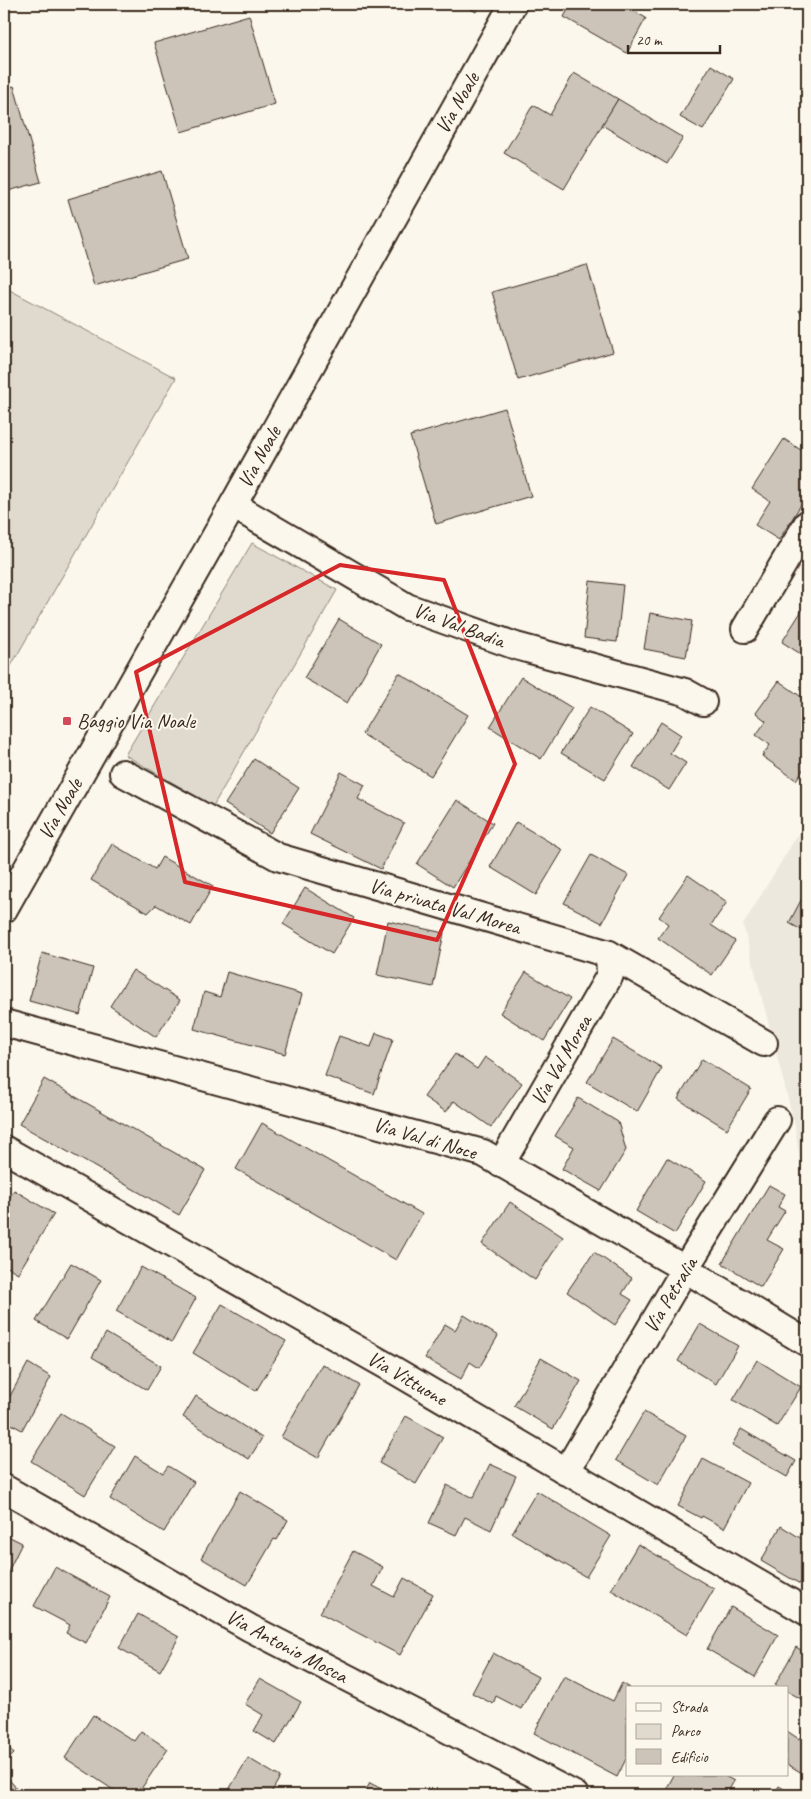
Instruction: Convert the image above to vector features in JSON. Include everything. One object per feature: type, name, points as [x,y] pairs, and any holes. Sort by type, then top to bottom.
[{"type":"street","name":"Via Noale","points":[[4,909],[233,505],[513,4]]},
{"type":"street","name":"Via Val Badia","points":[[233,505],[407,607],[516,646],[685,692],[703,702]]},
{"type":"street","points":[[744,629],[807,524]]},
{"type":"street","name":"Via privata Val Morea","points":[[123,773],[278,857],[609,954],[764,1043]]},
{"type":"street","name":"Via Val Morea","points":[[501,1164],[610,975],[609,954]]},
{"type":"street","name":"Via Val di Noce","points":[[4,1023],[483,1153],[685,1269],[807,1344]]},
{"type":"street","name":"Via Petralia","points":[[566,1472],[685,1269],[777,1120]]},
{"type":"street","name":"Via Vittuone","points":[[4,1149],[386,1366],[807,1612]]},
{"type":"street","name":"Via Antonio Mosca","points":[[4,1488],[250,1628],[575,1795]]},
{"type":"highlighted area","points":[[340,565],[444,580],[515,764],[437,940],[185,882],[136,672]]},
{"type":"shaded area","points":[[807,819],[807,1219],[795,1126],[743,925]]},
{"type":"green space","points":[[4,287],[176,378],[4,678]]},
{"type":"green space","points":[[252,543],[337,590],[213,806],[125,755]]},
{"type":"building","points":[[462,4],[481,4],[476,12]]},
{"type":"building","points":[[571,4],[621,4],[646,18],[627,53],[564,17]]},
{"type":"building","points":[[249,15],[275,104],[181,132],[154,43]]},
{"type":"building","points":[[711,65],[734,79],[703,130],[680,117]]},
{"type":"building","points":[[574,73],[618,99],[564,189],[504,153],[533,105],[550,115]]},
{"type":"building","points":[[14,86],[41,182],[4,192],[4,89]]},
{"type":"building","points":[[618,99],[683,138],[667,164],[602,125]]},
{"type":"building","points":[[162,171],[188,259],[94,286],[68,199]]},
{"type":"building","points":[[587,265],[613,352],[518,380],[492,292]]},
{"type":"building","points":[[807,295],[807,316],[799,311]]},
{"type":"building","points":[[807,375],[807,392],[800,387]]},
{"type":"building","points":[[505,408],[531,496],[436,524],[410,436]]},
{"type":"building","points":[[784,439],[807,454],[807,495],[779,540],[755,525],[770,501],[752,489]]},
{"type":"building","points":[[590,581],[623,585],[617,642],[584,638]]},
{"type":"building","points":[[807,605],[807,658],[782,642]]},
{"type":"building","points":[[650,613],[692,621],[686,657],[644,649]]},
{"type":"building","points":[[339,619],[381,644],[347,703],[304,678]]},
{"type":"building","points":[[399,673],[468,715],[431,776],[362,734]]},
{"type":"building","points":[[521,677],[572,708],[541,759],[490,727]]},
{"type":"building","points":[[779,681],[807,701],[807,764],[796,780],[762,756],[770,745],[756,735],[766,721],[756,713]]},
{"type":"building","points":[[590,707],[633,734],[605,779],[561,753]]},
{"type":"building","points":[[661,722],[681,735],[670,753],[686,763],[669,790],[633,767]]},
{"type":"building","points":[[254,759],[299,788],[270,833],[225,804]]},
{"type":"building","points":[[341,772],[365,785],[358,799],[404,823],[381,869],[310,834]]},
{"type":"building","points":[[457,800],[493,823],[453,887],[417,864]]},
{"type":"building","points":[[516,822],[563,850],[536,895],[490,867]]},
{"type":"building","points":[[112,844],[155,869],[162,857],[213,886],[191,925],[156,905],[148,913],[91,880]]},
{"type":"building","points":[[591,855],[628,875],[602,923],[564,903]]},
{"type":"building","points":[[688,875],[727,902],[711,925],[735,941],[712,975],[658,938],[668,924],[659,917]]},
{"type":"building","points":[[305,888],[354,918],[332,954],[283,924]]},
{"type":"building","points":[[807,889],[807,933],[789,923]]},
{"type":"building","points":[[388,921],[444,933],[433,987],[377,975]]},
{"type":"building","points":[[42,953],[93,968],[80,1015],[29,1001]]},
{"type":"building","points":[[133,970],[180,1000],[156,1037],[110,1006]]},
{"type":"building","points":[[227,972],[302,994],[285,1054],[194,1029],[204,992],[220,997]]},
{"type":"building","points":[[526,972],[570,999],[544,1041],[500,1013]]},
{"type":"building","points":[[376,1033],[393,1039],[374,1094],[325,1076],[339,1036],[371,1047]]},
{"type":"building","points":[[613,1039],[662,1068],[637,1112],[587,1082]]},
{"type":"building","points":[[455,1054],[477,1069],[485,1057],[522,1083],[491,1127],[454,1101],[446,1112],[424,1097]]},
{"type":"building","points":[[702,1059],[751,1089],[727,1129],[678,1099]]},
{"type":"building","points":[[44,1079],[205,1170],[179,1215],[19,1124]]},
{"type":"building","points":[[578,1098],[618,1122],[626,1150],[601,1191],[562,1169],[574,1147],[555,1136]]},
{"type":"building","points":[[262,1123],[422,1214],[396,1260],[236,1169]]},
{"type":"building","points":[[667,1158],[706,1181],[675,1234],[636,1211]]},
{"type":"building","points":[[769,1185],[785,1194],[778,1207],[785,1211],[767,1240],[784,1249],[761,1287],[722,1263]]},
{"type":"building","points":[[14,1190],[54,1214],[18,1273],[4,1265],[4,1207]]},
{"type":"building","points":[[510,1202],[563,1237],[535,1280],[482,1244]]},
{"type":"building","points":[[594,1252],[632,1278],[622,1294],[632,1300],[615,1325],[567,1292]]},
{"type":"building","points":[[71,1263],[101,1280],[67,1339],[36,1321]]},
{"type":"building","points":[[141,1267],[196,1298],[172,1342],[116,1311]]},
{"type":"building","points":[[222,1304],[286,1341],[256,1391],[193,1353]]},
{"type":"building","points":[[464,1315],[498,1336],[479,1368],[470,1362],[461,1379],[425,1358],[445,1324],[455,1330]]},
{"type":"building","points":[[700,1324],[738,1346],[716,1384],[678,1361]]},
{"type":"building","points":[[106,1333],[161,1366],[147,1390],[92,1357]]},
{"type":"building","points":[[541,1358],[581,1381],[553,1429],[514,1406]]},
{"type":"building","points":[[757,1360],[801,1387],[777,1426],[733,1400]]},
{"type":"building","points":[[28,1363],[51,1377],[22,1430],[4,1420],[4,1407]]},
{"type":"building","points":[[322,1364],[359,1385],[318,1458],[281,1437]]},
{"type":"building","points":[[196,1396],[262,1438],[249,1459],[183,1417]]},
{"type":"building","points":[[644,1412],[686,1436],[658,1485],[616,1460]]},
{"type":"building","points":[[61,1413],[115,1446],[85,1495],[31,1461]]},
{"type":"building","points":[[406,1416],[443,1437],[416,1484],[379,1463]]},
{"type":"building","points":[[741,1429],[796,1461],[787,1477],[732,1445]]},
{"type":"building","points":[[135,1456],[163,1473],[168,1466],[194,1482],[164,1532],[110,1499]]},
{"type":"building","points":[[703,1459],[748,1483],[724,1528],[678,1506]]},
{"type":"building","points":[[490,1464],[516,1476],[491,1530],[465,1517],[456,1535],[429,1523],[447,1485],[473,1498]]},
{"type":"building","points":[[240,1491],[288,1520],[277,1540],[274,1539],[247,1585],[201,1558]]},
{"type":"building","points":[[537,1491],[611,1536],[586,1577],[512,1533]]},
{"type":"building","points":[[781,1526],[807,1542],[807,1571],[800,1584],[761,1561]]},
{"type":"building","points":[[4,1534],[22,1543],[4,1580]]},
{"type":"building","points":[[638,1544],[714,1589],[687,1635],[611,1590]]},
{"type":"building","points":[[353,1551],[383,1567],[373,1586],[394,1597],[404,1578],[433,1594],[400,1655],[320,1613]]},
{"type":"building","points":[[55,1567],[110,1597],[86,1643],[66,1633],[70,1625],[34,1606]]},
{"type":"building","points":[[731,1607],[778,1635],[755,1677],[707,1649]]},
{"type":"building","points":[[138,1614],[179,1637],[160,1671],[119,1648]]},
{"type":"building","points":[[796,1647],[807,1654],[807,1692],[803,1700],[788,1692],[788,1686],[775,1685]]},
{"type":"building","points":[[493,1653],[538,1677],[521,1709],[496,1696],[493,1704],[472,1693]]},
{"type":"building","points":[[564,1676],[613,1701],[622,1683],[627,1686],[626,1759],[617,1777],[534,1733]]},
{"type":"building","points":[[260,1679],[301,1702],[276,1744],[254,1731],[263,1715],[245,1704]]},
{"type":"building","points":[[93,1715],[134,1741],[141,1731],[168,1749],[137,1795],[121,1795],[65,1758]]},
{"type":"building","points":[[807,1725],[807,1776],[788,1765],[788,1732],[799,1739]]},
{"type":"building","points":[[4,1742],[14,1754],[4,1763]]},
{"type":"building","points":[[248,1758],[280,1777],[270,1795],[230,1795],[227,1793]]},
{"type":"building","points":[[4,1774],[20,1792],[16,1795],[4,1795]]},
{"type":"building","points":[[673,1776],[725,1776],[734,1781],[726,1795],[663,1795]]},
{"type":"building","points":[[370,1783],[393,1795],[363,1795]]},
{"type":"building","points":[[779,1786],[794,1795],[773,1795]]},
{"type":"place","name":"Baggio Via Noale","points":[[67,721]]}]
